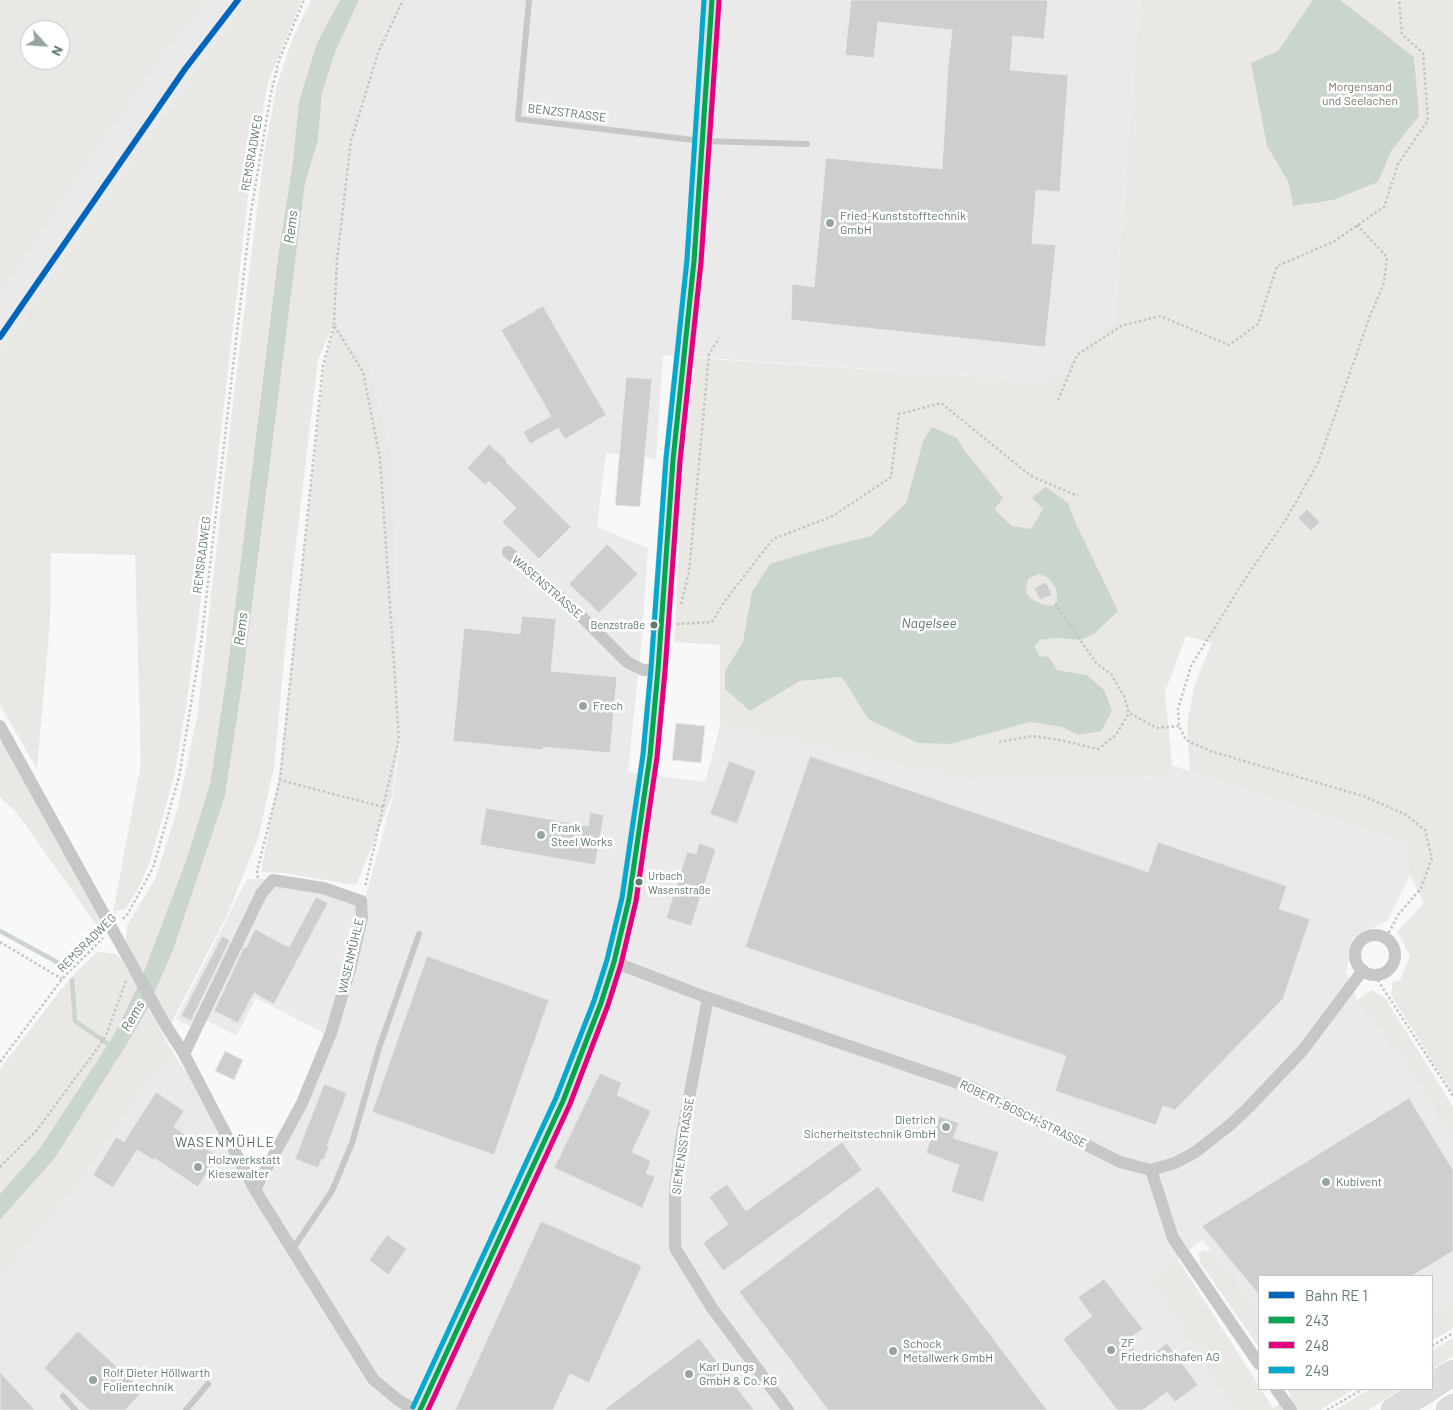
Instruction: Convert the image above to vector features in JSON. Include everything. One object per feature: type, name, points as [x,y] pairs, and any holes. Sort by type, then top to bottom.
[{"type":"highway","points":[[1433,1385],[1453,1373]]},
{"type":"highway","points":[[1394,1410],[1426,1390]]},
{"type":"highway","points":[[1449,1410],[1453,1408]]},
{"type":"street","points":[[420,1410],[562,1101],[601,1003],[614,962],[629,898],[650,756],[658,670],[673,460],[694,261],[712,0]]},
{"type":"street","name":"WASENSTRASSE","points":[[508,552],[582,617],[627,662],[643,670],[658,670]]},
{"type":"street","points":[[0,726],[163,1021],[184,1054],[255,1190],[373,1379],[398,1400],[416,1410]]},
{"type":"street","name":"WASENMÜHLE","points":[[184,1054],[261,894],[273,880],[323,888],[361,901],[362,918],[350,969],[331,1033],[302,1103],[255,1190]]},
{"type":"street","points":[[1374,935],[1386,938],[1391,942],[1395,954],[1394,961],[1386,971],[1368,972],[1358,965],[1356,952],[1362,940],[1367,936],[1374,935]]},
{"type":"street","name":"ROBERT-BOSCH-STRASSE","points":[[614,962],[708,998],[973,1088],[1120,1162],[1151,1170]]},
{"type":"street","points":[[1258,1363],[1173,1238],[1151,1170],[1175,1163],[1194,1152],[1230,1125],[1303,1050],[1368,972]]},
{"type":"street","name":"SIEMENSSTRASSE","points":[[708,998],[681,1140],[675,1192],[675,1248],[712,1308],[788,1410]]},
{"type":"street","points":[[1277,1390],[1291,1410]]},
{"type":"lane","name":"BENZSTRASSE","points":[[529,0],[518,119],[702,141]]},
{"type":"lane","points":[[702,141],[807,144]]},
{"type":"lane","points":[[292,1250],[332,1191],[352,1143],[379,1048],[419,934]]},
{"type":"lane","points":[[186,1410],[208,1384]]},
{"type":"lane","points":[[63,1396],[75,1410]]},
{"type":"path","name":"REMSRADWEG","points":[[0,1062],[62,979],[127,915],[153,868],[179,777],[201,643],[251,212],[271,93],[279,60],[304,0]]},
{"type":"path","points":[[261,894],[257,871],[280,780],[323,366],[334,325],[337,259],[351,141],[378,53],[403,0]]},
{"type":"path","points":[[1058,400],[1076,356],[1121,326],[1160,316],[1229,345],[1258,324],[1277,266],[1333,242],[1384,207],[1398,164],[1428,120],[1423,53],[1402,34],[1399,0]]},
{"type":"path","points":[[1357,225],[1387,257],[1384,283],[1370,316],[1318,463],[1284,521],[1243,582],[1192,666],[1178,709],[1179,726],[1186,740],[1210,751],[1366,796],[1406,814],[1425,830],[1432,858],[1421,888],[1398,916],[1386,938]]},
{"type":"path","points":[[334,325],[363,372],[380,458],[399,739],[361,901]]},
{"type":"path","points":[[680,607],[689,572],[708,354],[719,338]]},
{"type":"path","points":[[677,616],[675,624],[712,622],[724,602],[773,539],[833,516],[891,477],[899,414],[941,403],[1031,476],[1078,496]]},
{"type":"path","points":[[1055,604],[1097,664],[1111,674],[1124,696],[1129,713],[1157,728],[1179,726]]},
{"type":"path","points":[[999,742],[1033,736],[1098,749],[1116,735],[1129,713]]},
{"type":"path","points":[[280,780],[383,807]]},
{"type":"path","points":[[0,942],[62,979]]},
{"type":"path","points":[[1368,972],[1453,1096]]},
{"type":"path","points":[[0,1167],[36,1131],[97,1049],[106,1035],[126,982]]},
{"type":"path","points":[[1433,1345],[1453,1333]]},
{"type":"path","points":[[1327,1410],[1361,1390]]},
{"type":"shaded area","points":[[209,0],[247,0],[199,65],[0,350],[0,296],[66,196],[165,54]]},
{"type":"shaded area","points":[[404,0],[1140,0],[1114,322],[1090,335],[1067,366],[1046,381],[663,355],[656,460],[606,453],[597,527],[648,548],[642,638],[628,772],[705,782],[720,726],[965,780],[1168,776],[1172,765],[1405,843],[1410,875],[1387,921],[1353,938],[1346,972],[1357,1000],[1401,1058],[1453,1142],[1453,1302],[1433,1313],[1433,1275],[1258,1275],[1258,1309],[1203,1240],[1149,1280],[1233,1410],[0,1410],[0,1278],[81,1182],[152,1077],[177,1059],[264,1188],[304,1109],[333,1038],[256,998],[236,1036],[204,1019],[192,1027],[176,1019],[247,879],[282,879],[363,906],[393,797],[400,740],[380,470],[362,378],[334,324],[352,141],[379,54]]},
{"type":"green space","points":[[0,0],[209,0],[165,54],[66,196],[0,296]]},
{"type":"green space","points":[[247,0],[302,0],[268,82],[249,188],[205,570],[186,707],[174,777],[149,864],[137,891],[125,909],[113,912],[141,764],[135,555],[51,553],[50,622],[37,769],[0,705],[0,350],[199,65]]},
{"type":"green space","points":[[311,0],[340,0],[317,43],[299,101],[293,161],[278,257],[227,673],[210,784],[186,861],[143,974],[125,945],[127,926],[155,879],[178,808],[198,712],[231,419],[264,153],[277,85],[292,40]]},
{"type":"green space","points":[[359,0],[404,0],[379,54],[352,141],[334,324],[318,359],[291,586],[274,767],[259,835],[229,911],[170,1026],[154,995],[173,950],[225,796],[243,678],[305,184],[318,140],[322,93],[336,50]]},
{"type":"green space","name":"Morgensand und Seelachen","points":[[1140,0],[1453,0],[1453,1094],[1391,995],[1393,982],[1400,980],[1410,955],[1397,932],[1424,903],[1410,875],[1405,843],[1190,771],[1187,725],[1194,686],[1212,643],[1186,636],[1165,692],[1172,765],[1168,776],[965,780],[720,726],[720,645],[674,642],[683,463],[695,358],[1046,381],[1067,366],[1090,335],[1114,322]],"holes":[[[1288,181],[1309,204],[1293,206]],[[957,438],[995,508],[1012,526],[1031,530],[1043,509],[1067,503],[1077,526],[1080,640],[1057,638],[1040,640],[1035,646],[1039,657],[1049,657],[1057,670],[1087,675],[1112,711],[1101,730],[1078,735],[1062,727],[1030,722],[951,744],[868,719],[842,677],[800,681],[750,711],[725,671],[743,642],[830,546],[871,536],[906,503],[923,441]]]},
{"type":"green space","points":[[334,325],[369,367],[391,456],[399,740],[392,797],[356,885],[283,873],[261,872],[280,768],[324,367]]},
{"type":"green space","points":[[1039,574],[1048,578],[1056,589],[1057,601],[1054,606],[1044,605],[1030,598],[1026,591],[1028,579]]},
{"type":"green space","points":[[0,736],[103,926],[100,930],[17,813],[0,797]]},
{"type":"green space","points":[[97,952],[116,954],[137,985],[114,1035],[40,1148],[0,1194],[0,1069],[75,973]]},
{"type":"green space","points":[[1371,990],[1385,998],[1453,1107],[1453,1142],[1401,1058],[1357,1000]]},
{"type":"green space","points":[[148,1008],[177,1059],[152,1077],[81,1182],[0,1278],[0,1220],[55,1158]]},
{"type":"green space","points":[[1205,1250],[1213,1251],[1258,1309],[1258,1346],[1201,1264],[1198,1252]]},
{"type":"green space","points":[[1178,1259],[1258,1384],[1258,1390],[1262,1390],[1273,1408],[1291,1397],[1288,1390],[1352,1390],[1320,1410],[1233,1410],[1149,1280]]},
{"type":"green space","points":[[1453,1302],[1453,1328],[1433,1340],[1433,1313]]},
{"type":"green space","points":[[1453,1338],[1453,1356],[1433,1369],[1433,1350]]},
{"type":"green space","points":[[1368,1390],[1400,1390],[1368,1410],[1335,1410]]},
{"type":"water","name":"Rems","points":[[340,0],[359,0],[336,50],[322,93],[318,140],[305,184],[243,678],[225,796],[173,950],[148,1008],[55,1158],[0,1220],[0,1194],[40,1148],[114,1035],[143,974],[186,861],[210,784],[227,673],[278,257],[293,161],[299,101],[317,43]]},
{"type":"water","points":[[1313,0],[1340,0],[1414,57],[1419,116],[1391,151],[1378,182],[1333,200],[1293,206],[1288,181],[1267,146],[1251,63],[1278,51]]},
{"type":"water","name":"Nagelsee","points":[[932,427],[957,438],[967,454],[1003,498],[995,509],[1012,526],[1031,529],[1043,509],[1032,498],[1046,487],[1068,503],[1118,611],[1094,634],[1080,640],[1057,638],[1040,640],[1035,646],[1039,656],[1049,657],[1057,670],[1087,675],[1104,690],[1112,711],[1101,731],[1078,735],[1062,727],[1030,722],[951,744],[918,743],[868,719],[842,677],[800,681],[750,711],[725,689],[725,671],[743,642],[752,592],[770,564],[871,536],[906,503],[923,441]],"holes":[[[1039,574],[1048,578],[1056,589],[1057,601],[1054,606],[1044,605],[1030,598],[1026,591],[1028,579]]]},
{"type":"building","points":[[851,0],[1048,0],[1044,39],[1013,36],[1010,70],[1068,75],[1060,192],[1036,190],[1032,243],[1056,245],[1045,347],[791,320],[792,284],[814,287],[826,158],[942,169],[952,30],[878,22],[874,58],[845,55]]},
{"type":"building","points":[[543,306],[606,415],[565,439],[558,428],[530,444],[523,432],[551,416],[501,330]]},
{"type":"building","points":[[626,377],[652,379],[640,507],[615,505]]},
{"type":"building","points":[[489,444],[571,527],[539,559],[502,522],[516,508],[489,481],[485,485],[467,468]]},
{"type":"building","points":[[1307,509],[1320,522],[1311,531],[1298,518]]},
{"type":"building","points":[[607,544],[638,574],[599,613],[569,584]]},
{"type":"building","points":[[1046,582],[1052,595],[1040,600],[1034,588]]},
{"type":"building","points":[[522,616],[556,619],[551,671],[617,677],[610,753],[543,747],[543,750],[453,741],[464,628],[520,634]]},
{"type":"building","points":[[676,723],[705,726],[701,763],[672,760]]},
{"type":"building","points":[[810,756],[1148,872],[1158,842],[1287,886],[1279,909],[1310,919],[1283,999],[1175,1110],[1163,1106],[1156,1125],[1055,1091],[1066,1056],[745,947]]},
{"type":"building","points":[[729,761],[756,771],[737,824],[710,814]]},
{"type":"building","name":"Frank Steel Works","points":[[486,808],[588,826],[590,812],[604,815],[595,865],[480,845]]},
{"type":"building","points":[[699,843],[716,849],[691,926],[666,918],[687,852],[696,854]]},
{"type":"building","points":[[316,897],[328,903],[274,1004],[254,993],[238,1023],[214,1011],[244,947],[246,948],[255,929],[289,947]]},
{"type":"building","points":[[222,936],[230,940],[191,1021],[181,1016]]},
{"type":"building","points":[[427,956],[549,1000],[494,1155],[372,1112]]},
{"type":"building","points":[[225,1051],[243,1060],[234,1080],[215,1071]]},
{"type":"building","points":[[600,1073],[622,1083],[617,1095],[651,1111],[632,1152],[651,1161],[646,1173],[655,1177],[642,1208],[554,1168]]},
{"type":"building","points":[[324,1084],[347,1093],[327,1146],[329,1147],[324,1160],[322,1159],[318,1168],[295,1159]]},
{"type":"building","points":[[156,1092],[184,1111],[174,1127],[218,1156],[198,1187],[154,1158],[153,1160],[137,1150],[113,1188],[93,1175],[116,1137],[124,1142]]},
{"type":"building","points":[[1409,1098],[1453,1170],[1453,1251],[1414,1275],[1258,1275],[1258,1294],[1202,1226]]},
{"type":"building","points":[[939,1116],[959,1123],[953,1138],[999,1152],[983,1202],[951,1192],[959,1165],[926,1153]]},
{"type":"building","points":[[842,1142],[862,1170],[723,1271],[703,1243],[728,1224],[709,1197],[727,1184],[746,1211]]},
{"type":"building","name":"Schock Metallwerk GmbH","points":[[878,1186],[1047,1410],[828,1410],[739,1292]]},
{"type":"building","points":[[541,1221],[642,1266],[589,1383],[570,1374],[553,1410],[455,1410]]},
{"type":"building","points":[[387,1235],[407,1249],[388,1275],[369,1260]]},
{"type":"building","points":[[1104,1279],[1143,1329],[1127,1340],[1143,1361],[1167,1343],[1198,1385],[1175,1402],[1167,1392],[1143,1410],[1117,1410],[1063,1339],[1092,1316],[1078,1297]]},
{"type":"building","name":"Rolf Dieter Höllwarth Folientechnik","points":[[78,1331],[143,1391],[125,1410],[89,1410],[44,1368]]},
{"type":"building","name":"Karl Dungs GmbH & Co. KG","points":[[699,1338],[754,1410],[604,1410]]},
{"type":"building","points":[[0,1372],[35,1410],[0,1410]]},
{"type":"waterway","points":[[0,931],[57,962],[59,965]]},
{"type":"waterway","points":[[72,980],[75,1021],[111,1046]]},
{"type":"transit line","points":[[0,337],[185,69],[238,0]]},
{"type":"transit line","name":"249","points":[[413,1407],[556,1098],[594,1001],[607,960],[622,898],[643,755],[651,669],[666,459],[687,260],[704,0]]},
{"type":"transit line","name":"243","points":[[420,1410],[563,1101],[601,1003],[614,962],[629,899],[650,756],[658,670],[673,460],[694,261],[712,0]]},
{"type":"transit line","name":"248","points":[[428,1410],[570,1104],[608,1005],[621,964],[636,901],[657,757],[665,671],[680,461],[701,262],[719,1]]},
{"type":"place","name":"Fried-Kunststofftechnik GmbH","points":[[830,223]]},
{"type":"place","name":"Benzstraße","points":[[654,625]]},
{"type":"place","name":"Frech","points":[[583,706]]},
{"type":"place","name":"Frank Steel Works","points":[[541,835]]},
{"type":"place","name":"Urbach Wasenstraße","points":[[639,882]]},
{"type":"place","name":"Dietrich Sicherheitstechnik GmbH","points":[[946,1127]]},
{"type":"place","name":"Holzwerkstatt Kiesewalter","points":[[198,1167]]},
{"type":"place","name":"Kubivent","points":[[1326,1182]]},
{"type":"place","name":"ZF Friedrichshafen AG","points":[[1111,1350]]},
{"type":"place","name":"Schock Metallwerk GmbH","points":[[893,1351]]},
{"type":"place","name":"Karl Dungs GmbH & Co. KG","points":[[689,1374]]},
{"type":"place","name":"Rolf Dieter Höllwarth Folientechnik","points":[[93,1380]]},
{"type":"district","name":"WASENMÜHLE","points":[[225,1142]]}]
